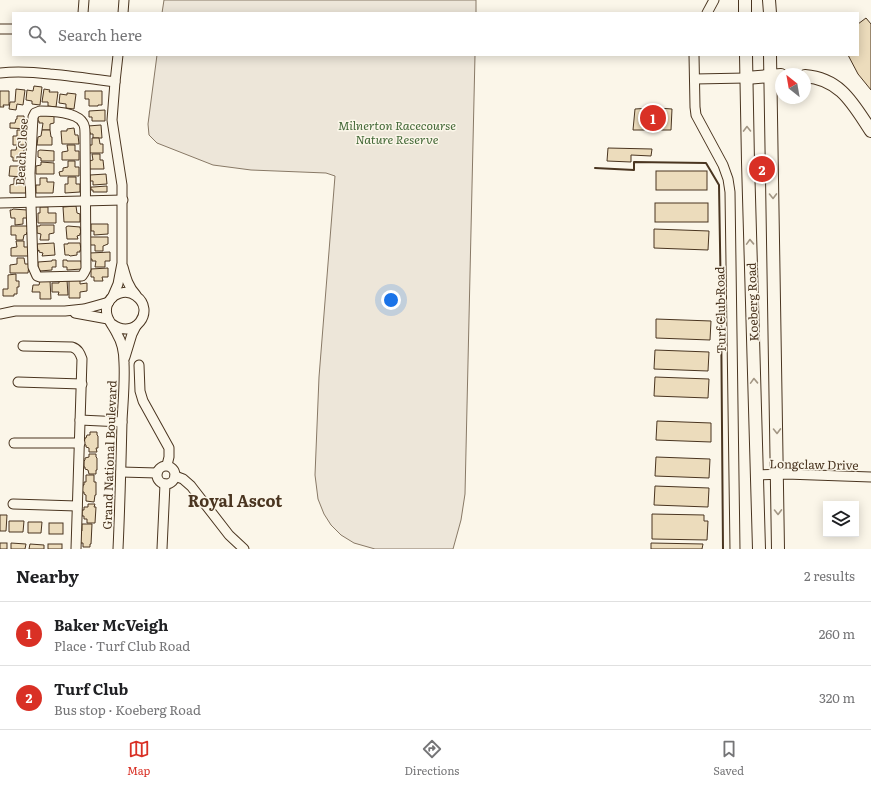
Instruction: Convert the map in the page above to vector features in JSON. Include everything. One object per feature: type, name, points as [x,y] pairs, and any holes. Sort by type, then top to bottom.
[{"type":"main road","points":[[745,0],[745,12]]},
{"type":"main road","points":[[769,0],[770,12]]},
{"type":"main road","name":"Koeberg Road","points":[[746,56],[759,549]]},
{"type":"main road","name":"Koeberg Road","points":[[770,56],[775,72]]},
{"type":"main road","points":[[746,78],[775,76]]},
{"type":"main road","points":[[811,77],[828,82],[843,92],[871,131]]},
{"type":"main road","name":"Koeberg Road","points":[[776,104],[778,549]]},
{"type":"street","points":[[83,12],[84,0]]},
{"type":"street","points":[[123,12],[124,0]]},
{"type":"street","points":[[708,12],[714,0]]},
{"type":"street","points":[[0,29],[12,29]]},
{"type":"street","points":[[110,322],[106,310],[118,284],[122,263],[123,200],[120,167],[112,120],[118,56]]},
{"type":"street","name":"Turf Club Road","points":[[694,56],[696,115],[723,165],[728,179],[730,192],[735,549]]},
{"type":"street","points":[[0,73],[12,72],[79,76],[115,82]]},
{"type":"street","points":[[695,79],[746,78]]},
{"type":"street","name":"Beach Close","points":[[32,202],[30,173],[33,117],[35,113],[40,111],[64,113],[80,119],[84,124],[86,202]]},
{"type":"street","points":[[0,203],[123,200]]},
{"type":"street","points":[[32,202],[33,267],[37,276],[76,277],[82,276],[86,269],[86,202]]},
{"type":"street","points":[[65,311],[110,322],[121,329],[136,326],[142,318],[144,308],[140,299],[130,288],[122,263]]},
{"type":"street","points":[[0,314],[31,310],[65,311],[84,309],[110,300],[116,294],[126,292],[136,295]]},
{"type":"street","name":"Grand National Boulevard","points":[[110,322],[120,340],[124,362]]},
{"type":"street","name":"Grand National Boulevard","points":[[118,549],[124,362],[128,345],[136,326]]},
{"type":"street","points":[[23,346],[72,347],[77,349],[82,359],[76,549]]},
{"type":"street","points":[[139,365],[140,391],[145,405],[169,448],[170,457],[167,465]]},
{"type":"street","points":[[18,382],[82,384]]},
{"type":"street","points":[[80,420],[122,422]]},
{"type":"street","points":[[14,443],[80,443]]},
{"type":"street","points":[[167,465],[174,470],[175,476],[172,482],[165,484],[158,480],[156,473],[159,468],[167,465]]},
{"type":"street","points":[[121,472],[156,473]]},
{"type":"street","name":"Longclaw Drive","points":[[757,475],[777,474],[871,477]]},
{"type":"street","points":[[175,476],[183,479],[192,486],[229,534],[244,549]]},
{"type":"street","points":[[162,549],[165,484]]},
{"type":"street","points":[[13,504],[77,506]]},
{"type":"green space","points":[[164,0],[476,0],[476,12],[162,12]]},
{"type":"green space","name":"Milnerton Racecourse Nature Reserve","points":[[157,56],[475,56],[465,494],[461,520],[453,549],[375,549],[354,543],[341,535],[331,525],[324,514],[318,499],[315,475],[319,377],[335,176],[326,173],[251,170],[213,165],[157,143],[149,135],[148,124]]},
{"type":"building","points":[[866,18],[871,24],[871,90],[858,74],[849,56],[859,56],[859,23]]},
{"type":"building","points":[[34,86],[42,87],[40,105],[32,104],[32,101],[26,100],[27,90],[33,91]]},
{"type":"building","points":[[16,89],[25,90],[23,105],[17,104],[16,110],[9,109],[10,102],[15,102]]},
{"type":"building","points":[[44,89],[50,90],[49,92],[58,92],[56,107],[48,106],[48,102],[42,102]]},
{"type":"building","points":[[0,91],[9,91],[9,105],[3,105],[4,107],[0,107]]},
{"type":"building","points":[[85,91],[102,91],[102,105],[89,106],[89,99],[85,99]]},
{"type":"building","points":[[67,93],[76,94],[74,109],[66,108],[66,104],[59,103],[60,94],[67,95]]},
{"type":"building","points":[[651,108],[651,111],[658,111],[658,108],[672,109],[671,130],[658,130],[658,126],[651,126],[651,130],[633,130],[635,109]]},
{"type":"building","points":[[105,110],[105,121],[92,121],[92,117],[89,117],[89,111]]},
{"type":"building","points":[[38,115],[54,115],[54,123],[50,124],[50,130],[42,130],[43,123],[39,123]]},
{"type":"building","points":[[17,116],[24,116],[24,120],[28,120],[28,129],[10,128],[10,123],[15,123]]},
{"type":"building","points":[[101,125],[102,138],[93,138],[93,134],[90,134],[88,126]]},
{"type":"building","points":[[74,128],[75,135],[78,135],[79,144],[62,144],[61,131],[67,131],[67,129]]},
{"type":"building","points":[[17,130],[24,130],[24,136],[28,137],[28,145],[13,145],[13,136],[17,136]]},
{"type":"building","points":[[42,130],[50,130],[52,145],[37,145],[38,137],[41,136]]},
{"type":"building","points":[[92,138],[99,138],[100,144],[103,144],[103,153],[89,153],[88,145],[92,145]]},
{"type":"building","points":[[67,145],[75,145],[75,151],[79,151],[79,160],[62,160],[62,152],[68,151]]},
{"type":"building","points":[[17,146],[24,146],[24,153],[28,153],[27,161],[13,161],[13,157],[11,157],[11,150],[16,150]]},
{"type":"building","points":[[608,148],[652,149],[651,156],[631,155],[631,162],[607,161]]},
{"type":"building","points":[[38,151],[54,151],[54,161],[41,161],[41,158],[38,157]]},
{"type":"building","points":[[92,154],[100,154],[100,160],[103,160],[104,169],[89,169],[89,161],[93,160]]},
{"type":"building","points":[[68,161],[75,161],[75,167],[79,167],[79,176],[60,176],[59,172],[63,171],[63,168],[68,167]]},
{"type":"building","points":[[41,162],[54,163],[54,174],[36,174],[36,166],[41,165]]},
{"type":"building","points":[[10,166],[26,167],[24,177],[9,176]]},
{"type":"building","points":[[656,171],[707,171],[707,190],[656,190]]},
{"type":"building","points":[[106,174],[107,184],[93,185],[93,181],[90,181],[90,175]]},
{"type":"building","points":[[68,177],[76,177],[76,184],[80,184],[80,192],[65,193],[65,184],[68,184]]},
{"type":"building","points":[[14,178],[23,178],[23,185],[27,185],[26,193],[10,193],[10,185],[14,184]]},
{"type":"building","points":[[40,178],[47,178],[47,182],[54,182],[53,193],[36,193],[36,185],[40,185]]},
{"type":"building","points":[[107,186],[107,192],[93,192],[93,190],[91,190],[91,187]]},
{"type":"building","points":[[655,203],[708,203],[708,222],[655,222]]},
{"type":"building","points":[[76,206],[77,213],[80,214],[80,222],[64,222],[63,207]]},
{"type":"building","points":[[40,207],[48,207],[48,213],[56,213],[56,223],[38,223],[38,213],[40,213]]},
{"type":"building","points":[[10,210],[27,210],[27,218],[23,218],[23,224],[15,225],[15,218],[11,218]]},
{"type":"building","points":[[91,224],[108,224],[108,234],[94,235],[94,231],[91,231]]},
{"type":"building","points":[[54,225],[54,233],[49,234],[49,240],[40,240],[41,234],[37,233],[37,226]]},
{"type":"building","points":[[11,226],[28,226],[28,232],[24,235],[23,240],[16,240],[16,235],[11,235]]},
{"type":"building","points":[[66,227],[80,227],[81,233],[77,236],[78,239],[67,239]]},
{"type":"building","points":[[654,229],[709,231],[708,250],[654,248]]},
{"type":"building","points":[[90,237],[108,237],[108,244],[103,246],[103,251],[95,251],[95,245],[90,245]]},
{"type":"building","points":[[16,241],[24,241],[24,247],[28,247],[29,256],[11,256],[11,248],[17,247]]},
{"type":"building","points":[[54,243],[55,255],[42,256],[43,253],[39,252],[39,250],[38,251],[37,244]]},
{"type":"building","points":[[80,243],[81,250],[80,252],[77,252],[77,255],[65,255],[64,244]]},
{"type":"building","points":[[110,252],[110,261],[105,261],[105,267],[95,267],[96,261],[92,261],[92,259],[90,259],[90,253]]},
{"type":"building","points":[[17,258],[24,258],[25,264],[29,264],[28,273],[10,273],[10,265],[17,264]]},
{"type":"building","points":[[56,260],[56,267],[52,267],[52,270],[38,270],[38,262]]},
{"type":"building","points":[[63,260],[81,261],[82,269],[67,270],[67,267],[63,267]]},
{"type":"building","points":[[108,268],[108,277],[102,277],[103,281],[94,281],[94,277],[91,277],[91,269]]},
{"type":"building","points":[[16,274],[16,281],[19,281],[17,294],[14,294],[14,296],[3,296],[3,289],[8,289],[8,275]]},
{"type":"building","points":[[59,280],[67,280],[68,295],[58,295],[59,292],[52,292],[52,283],[59,283]]},
{"type":"building","points":[[69,280],[80,280],[80,284],[87,283],[87,291],[80,292],[80,298],[69,298]]},
{"type":"building","points":[[40,281],[50,281],[51,299],[40,299],[40,292],[32,292],[33,285],[39,285]]},
{"type":"building","points":[[656,319],[711,321],[710,340],[656,338]]},
{"type":"building","points":[[655,350],[709,352],[708,371],[654,369]]},
{"type":"building","points":[[655,377],[709,379],[708,398],[654,396]]},
{"type":"building","points":[[657,421],[711,423],[711,442],[656,440]]},
{"type":"building","points":[[90,432],[97,432],[97,452],[89,452],[89,448],[84,444],[85,438],[87,435],[90,435]]},
{"type":"building","points":[[89,454],[96,454],[96,474],[89,474],[88,470],[84,467],[85,458],[89,457]]},
{"type":"building","points":[[656,457],[710,459],[709,478],[655,476]]},
{"type":"building","points":[[86,475],[94,475],[94,482],[96,482],[96,495],[94,502],[86,501],[86,495],[82,492],[84,482],[86,482]]},
{"type":"building","points":[[655,486],[709,488],[708,507],[654,505]]},
{"type":"building","points":[[88,504],[95,504],[95,523],[87,523],[87,519],[84,519],[84,516],[82,516],[82,510],[84,510],[84,507],[88,507]]},
{"type":"building","points":[[652,514],[704,515],[704,521],[708,521],[707,540],[652,539]]},
{"type":"building","points":[[0,515],[7,515],[6,531],[0,531]]},
{"type":"building","points":[[9,521],[24,521],[23,532],[9,532]]},
{"type":"building","points":[[28,522],[42,522],[41,533],[28,533]]},
{"type":"building","points":[[49,523],[63,523],[63,534],[49,534]]},
{"type":"building","points":[[82,524],[92,524],[90,547],[83,547],[83,543],[79,543]]},
{"type":"building","points":[[0,543],[7,543],[7,549],[0,549]]},
{"type":"building","points":[[11,543],[26,544],[25,549],[11,549]]},
{"type":"building","points":[[651,543],[703,544],[702,549],[651,549]]},
{"type":"building","points":[[30,544],[44,545],[44,549],[29,549]]},
{"type":"building","points":[[48,544],[62,544],[62,549],[48,549]]},
{"type":"wall","points":[[595,168],[634,170],[634,162],[706,163],[719,185],[723,549]]},
{"type":"place","name":"Baker McVeigh","points":[[653,118]]},
{"type":"place","name":"Turf Club","points":[[762,169]]},
{"type":"district","name":"Royal Ascot","points":[[235,500]]}]
